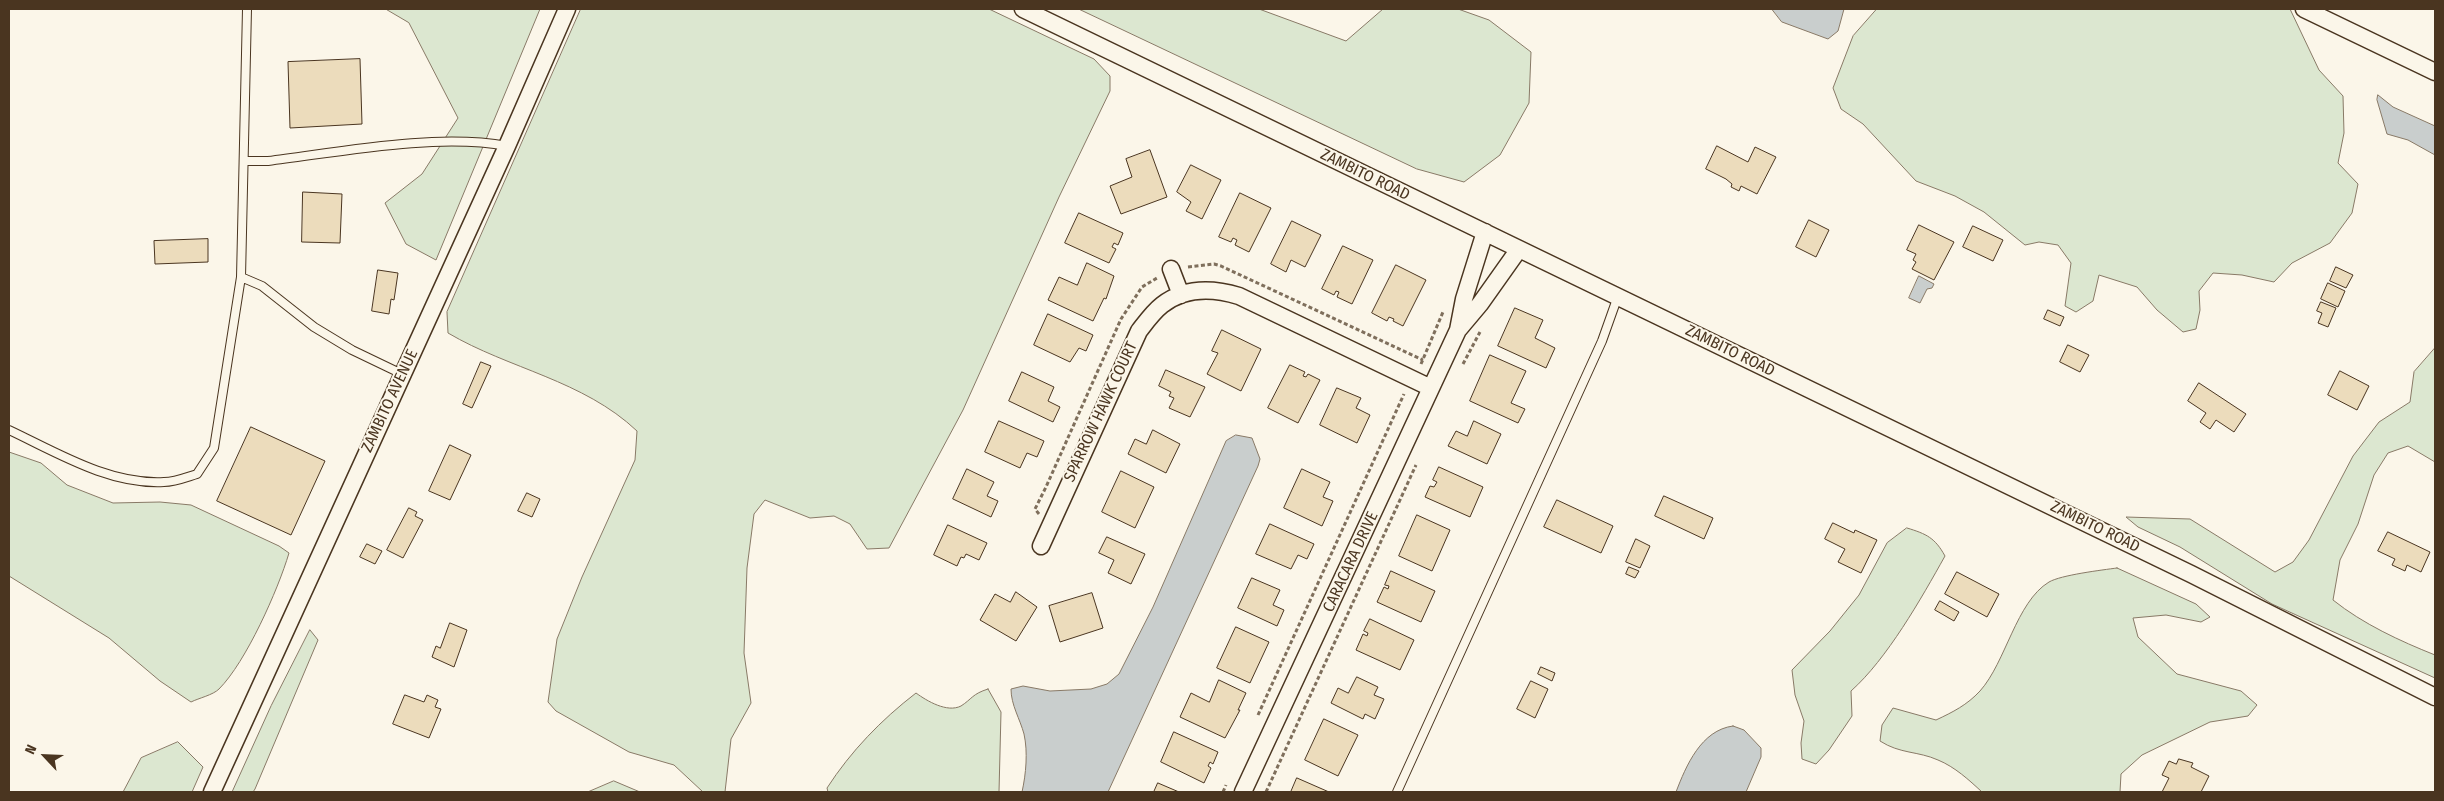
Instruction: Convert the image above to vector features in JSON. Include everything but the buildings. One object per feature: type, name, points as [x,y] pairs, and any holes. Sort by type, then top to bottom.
[{"type":"street","name":"ZAMBITO AVENUE","points":[[212,792],[507,146],[567,9]]},
{"type":"street","name":"ZAMBITO ROAD","points":[[1023,9],[2192,574],[2435,697]]},
{"type":"street","points":[[2304,9],[2435,72]]},
{"type":"street","name":"CARACARA DRIVE","points":[[1243,792],[1458,330],[1464,298],[1485,232]]},
{"type":"street","name":"CARACARA DRIVE","points":[[1458,330],[1480,304],[1519,249]]},
{"type":"street","points":[[1171,269],[1181,295]]},
{"type":"street","name":"SPARROW HAWK COURT","points":[[1041,546],[1138,331],[1162,304],[1193,290],[1220,290],[1239,296],[1431,388]]},
{"type":"lane","points":[[9,430],[110,475],[131,480],[165,482],[197,474],[214,448],[241,277],[247,9]]},
{"type":"lane","points":[[245,161],[406,144],[487,143],[507,146]]},
{"type":"lane","points":[[241,277],[262,286],[314,327],[352,350],[402,374]]},
{"type":"lane","points":[[1397,792],[1602,341],[1618,296]]},
{"type":"path","points":[[1050,526],[1034,509],[1036,502],[1046,487],[1106,350],[1142,287],[1171,269],[1214,264],[1221,266],[1423,360]]},
{"type":"path","points":[[1256,720],[1398,411],[1403,396],[1423,360],[1445,306]]},
{"type":"path","points":[[1462,366],[1484,325]]},
{"type":"path","points":[[1266,792],[1419,458]]},
{"type":"path","points":[[1222,792],[1227,783]]},
{"type":"green space","points":[[386,9],[540,9],[436,260],[406,244],[385,203],[422,174],[458,118],[409,23]]},
{"type":"green space","points":[[581,9],[989,9],[1094,59],[1110,76],[1110,91],[1059,197],[963,410],[889,548],[867,549],[850,524],[834,516],[810,518],[765,500],[754,514],[747,568],[744,653],[751,703],[731,739],[725,792],[703,792],[674,765],[629,752],[556,711],[548,702],[557,639],[582,577],[635,460],[637,431],[616,414],[570,387],[471,345],[448,333],[447,312]]},
{"type":"green space","points":[[1079,9],[1259,9],[1346,41],[1383,9],[1458,9],[1489,20],[1531,52],[1529,103],[1500,155],[1464,182],[1417,169]]},
{"type":"green space","points":[[1877,9],[2290,9],[2319,70],[2343,96],[2344,133],[2338,163],[2358,184],[2352,213],[2330,243],[2292,263],[2274,282],[2242,275],[2213,273],[2199,291],[2200,310],[2196,329],[2183,332],[2157,310],[2137,287],[2099,275],[2093,301],[2076,312],[2065,306],[2071,263],[2058,245],[2039,242],[2025,245],[1984,212],[1955,196],[1916,181],[1863,124],[1841,109],[1833,88],[1853,36]]},
{"type":"green space","points":[[2435,348],[2435,462],[2408,446],[2388,453],[2374,475],[2358,524],[2340,560],[2333,600],[2357,617],[2382,631],[2435,655],[2435,678],[2272,604],[2180,547],[2138,527],[2126,517],[2190,519],[2275,572],[2293,562],[2309,540],[2353,456],[2379,422],[2410,402],[2414,372]]},
{"type":"green space","points":[[9,452],[41,463],[67,485],[113,503],[160,502],[191,505],[279,546],[289,553],[260,625],[240,662],[219,689],[210,695],[191,702],[160,681],[109,638],[9,576]]},
{"type":"green space","points":[[1907,528],[1920,532],[1930,538],[1938,545],[1945,556],[1890,646],[1851,691],[1852,716],[1829,750],[1816,764],[1802,759],[1801,743],[1804,721],[1795,695],[1792,670],[1830,631],[1859,595],[1887,543]]},
{"type":"green space","points":[[2117,568],[2196,604],[2210,617],[2201,622],[2166,615],[2133,618],[2138,637],[2177,674],[2241,691],[2257,705],[2248,716],[2210,722],[2142,755],[2121,774],[2120,792],[1982,792],[1962,774],[1944,763],[1931,757],[1895,748],[1880,741],[1882,725],[1893,708],[1936,720],[1960,708],[1975,696],[1989,679],[1997,665],[2028,603],[2049,582],[2072,575]]},
{"type":"green space","points":[[310,630],[318,640],[255,789],[253,792],[232,792],[271,706]]},
{"type":"green space","points":[[988,689],[1001,712],[999,792],[828,792],[827,788],[836,774],[856,749],[879,725],[916,693],[937,705],[955,708]]},
{"type":"green space","points":[[178,742],[203,767],[192,792],[123,792],[141,758]]},
{"type":"green space","points":[[614,781],[640,792],[588,792]]},
{"type":"shaded area","points":[[1772,9],[1844,9],[1838,31],[1828,39],[1782,22]]},
{"type":"shaded area","points":[[2378,95],[2393,107],[2435,126],[2435,155],[2408,140],[2387,134],[2377,100]]},
{"type":"shaded area","points":[[1919,276],[1934,284],[1932,288],[1927,289],[1920,303],[1909,298]]},
{"type":"shaded area","points":[[1236,435],[1252,438],[1260,459],[1258,466],[1108,792],[1022,792],[1025,778],[1026,748],[1024,734],[1012,701],[1011,689],[1023,686],[1050,691],[1091,689],[1107,684],[1119,674],[1153,607],[1226,441]]},
{"type":"shaded area","points":[[1733,726],[1744,730],[1761,748],[1761,757],[1746,792],[1676,792],[1696,751],[1712,734]]}]
